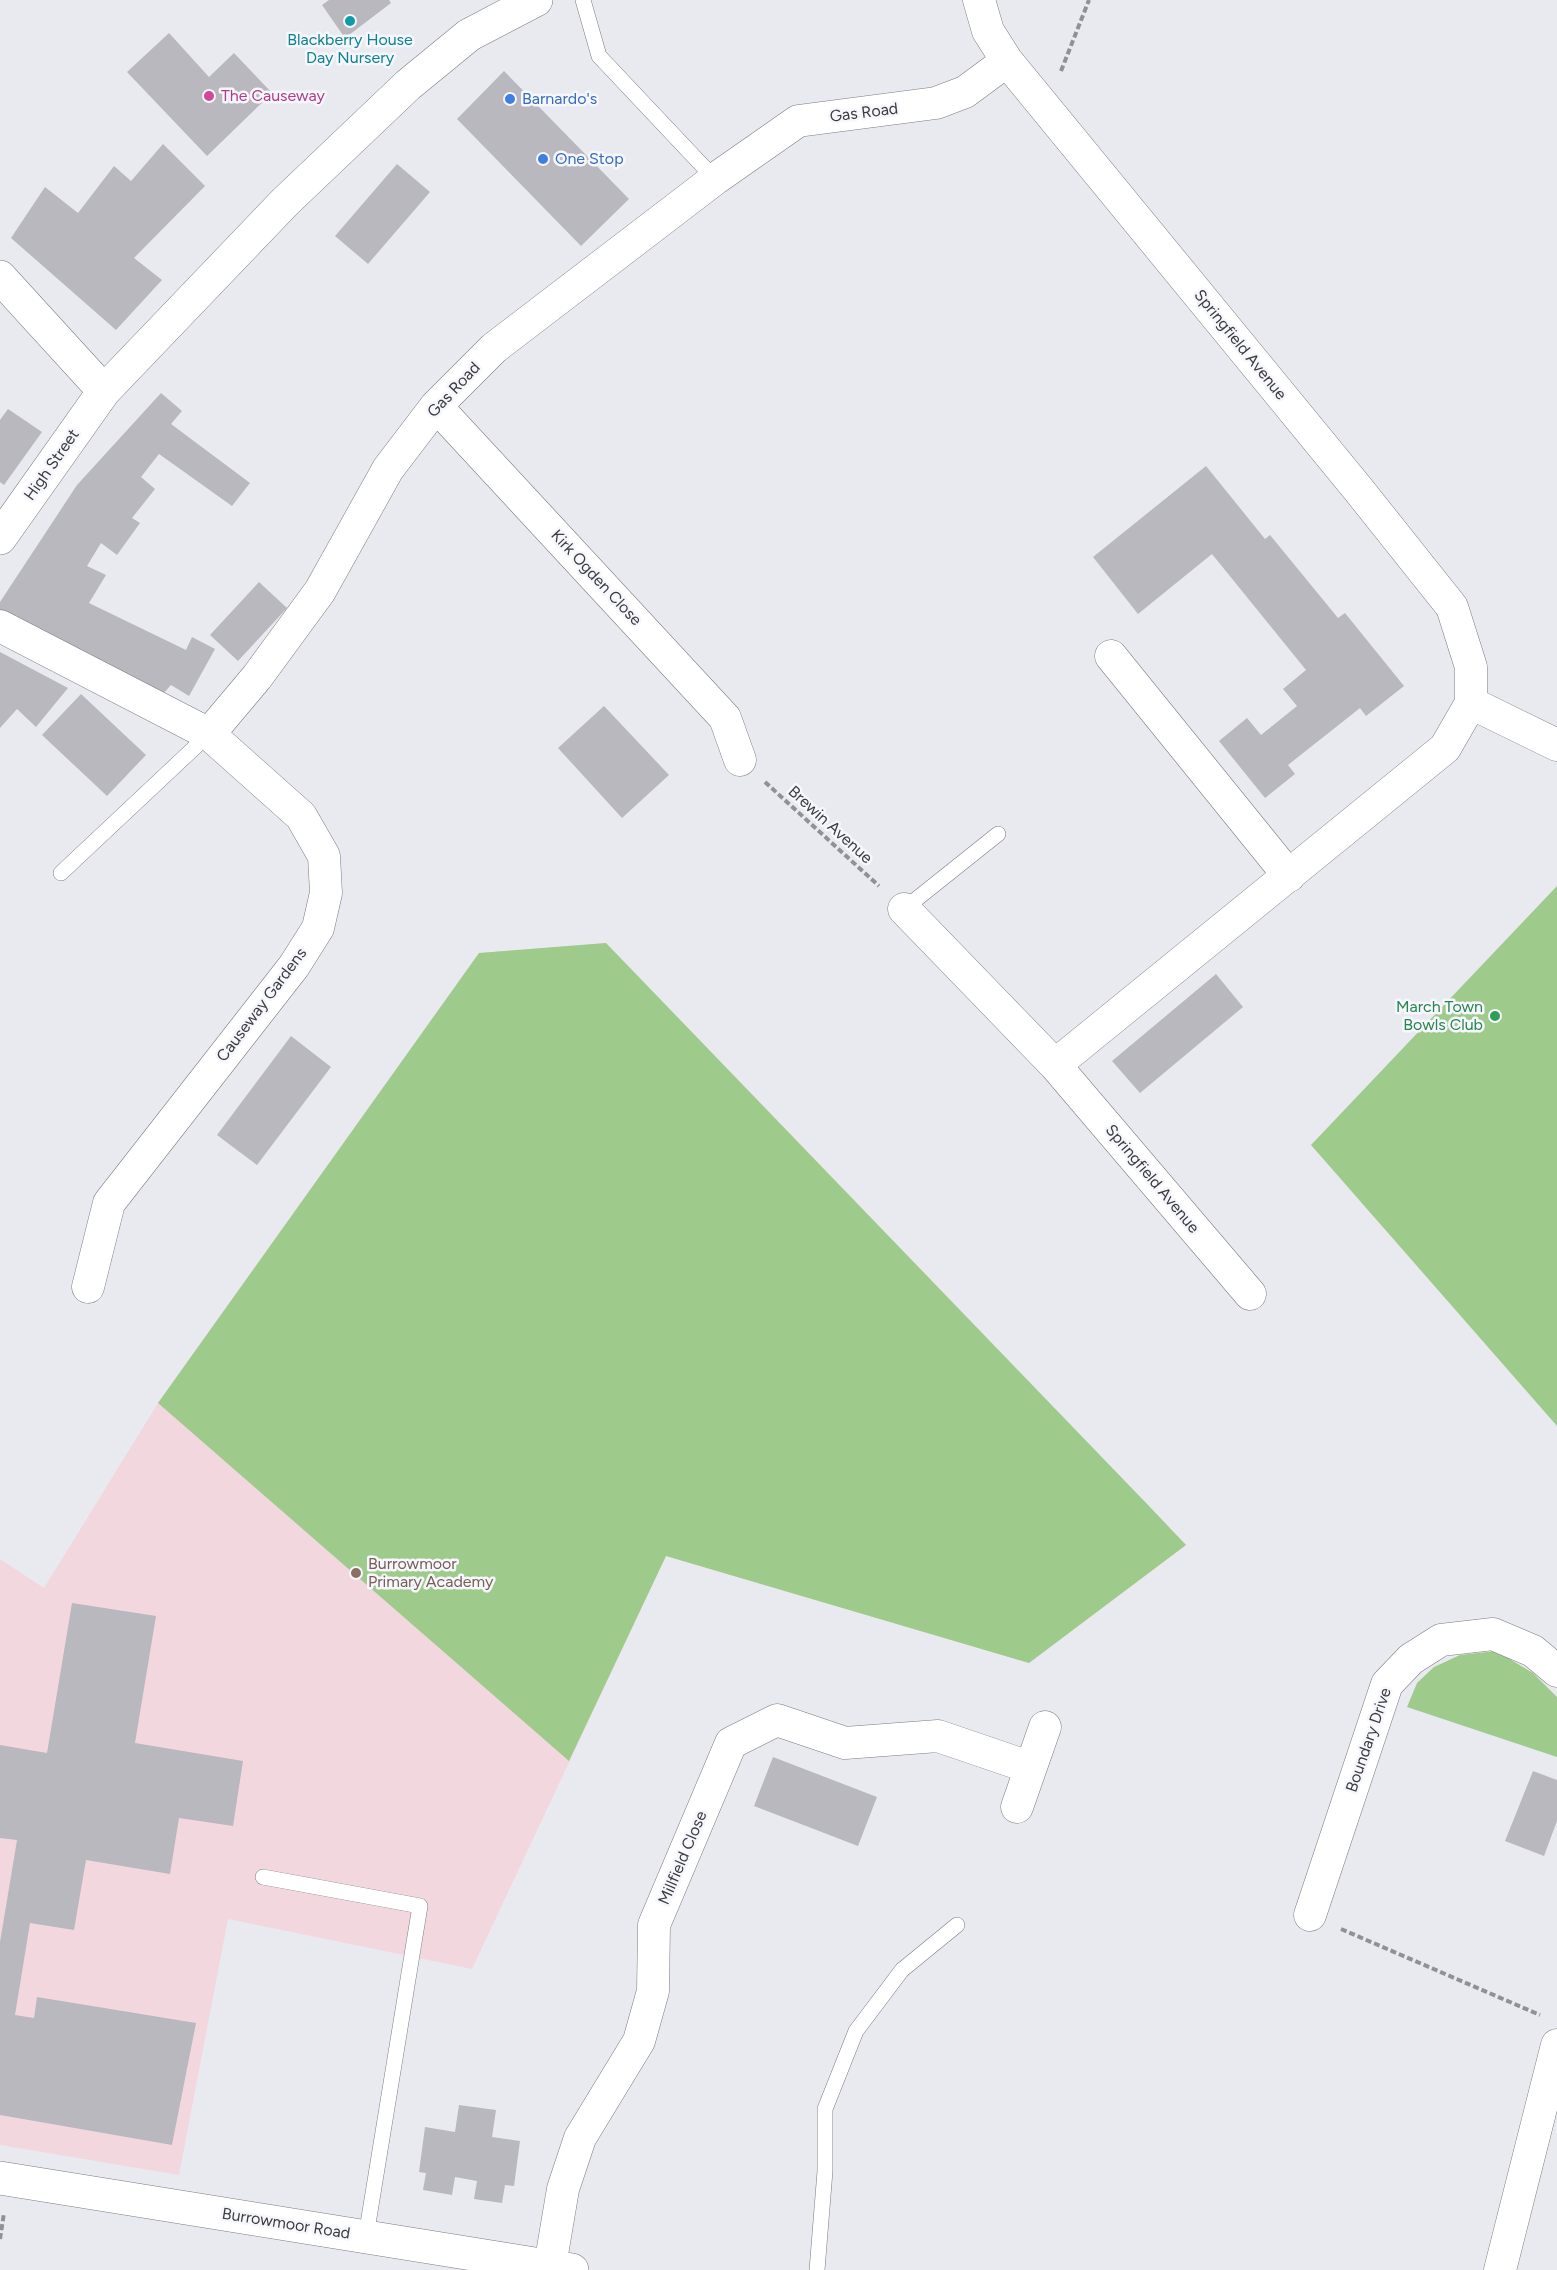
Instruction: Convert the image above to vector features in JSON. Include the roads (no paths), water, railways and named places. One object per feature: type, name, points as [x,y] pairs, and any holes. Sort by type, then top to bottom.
[{"type":"main road","points":[[0,277],[104,392],[285,202],[408,85],[470,35],[536,0]]},
{"type":"main road","name":"High Street","points":[[4,523],[104,392]]},
{"type":"main road","name":"Burrowmoor Road","points":[[0,2178],[366,2236],[539,2267]]},
{"type":"street","name":"Springfield Avenue","points":[[979,0],[988,31],[1007,61],[1452,607],[1471,667],[1471,703]]},
{"type":"street","name":"Gas Road","points":[[209,734],[257,677],[320,591],[388,469],[436,406],[494,348],[715,179],[798,121],[936,104],[965,92],[1007,61]]},
{"type":"street","name":"Kirk Ogden Close","points":[[436,406],[725,718],[740,760]]},
{"type":"street","points":[[0,627],[209,734]]},
{"type":"street","points":[[1111,656],[1288,876]]},
{"type":"street","points":[[1055,1065],[1445,748],[1471,703],[1557,745]]},
{"type":"street","name":"Causeway Gardens","points":[[88,1287],[109,1203],[294,966],[318,928],[326,893],[324,856],[301,816],[209,734]]},
{"type":"street","name":"Springfield Avenue","points":[[904,909],[1055,1065],[1250,1294]]},
{"type":"street","name":"Boundary Drive","points":[[1310,1915],[1387,1684],[1411,1659],[1442,1640],[1493,1634],[1533,1651],[1557,1671]]},
{"type":"street","name":"Millfield Close","points":[[539,2267],[580,2138],[639,2041],[653,1991],[654,1925],[731,1743],[777,1720],[844,1743],[938,1736],[1029,1767]]},
{"type":"street","points":[[1017,1807],[1029,1767],[1045,1727]]},
{"type":"street","points":[[1500,2270],[1552,2031]]},
{"type":"lane","points":[[583,0],[599,56],[715,179]]},
{"type":"lane","points":[[61,873],[209,734]]},
{"type":"lane","points":[[904,909],[998,834]]},
{"type":"lane","points":[[263,1877],[420,1906],[366,2236]]},
{"type":"lane","points":[[817,2270],[825,2171],[825,2109],[856,2031],[902,1970],[957,1924]]},
{"type":"place","name":"Blackberry House Day Nursery","points":[[350,21]]},
{"type":"place","name":"The Causeway","points":[[209,96]]},
{"type":"place","name":"Barnardo's","points":[[510,99]]},
{"type":"place","name":"One Stop","points":[[543,159]]},
{"type":"place","name":"March Town Bowls Club","points":[[1495,1016]]},
{"type":"place","name":"Burrowmoor Primary Academy","points":[[356,1573]]}]
